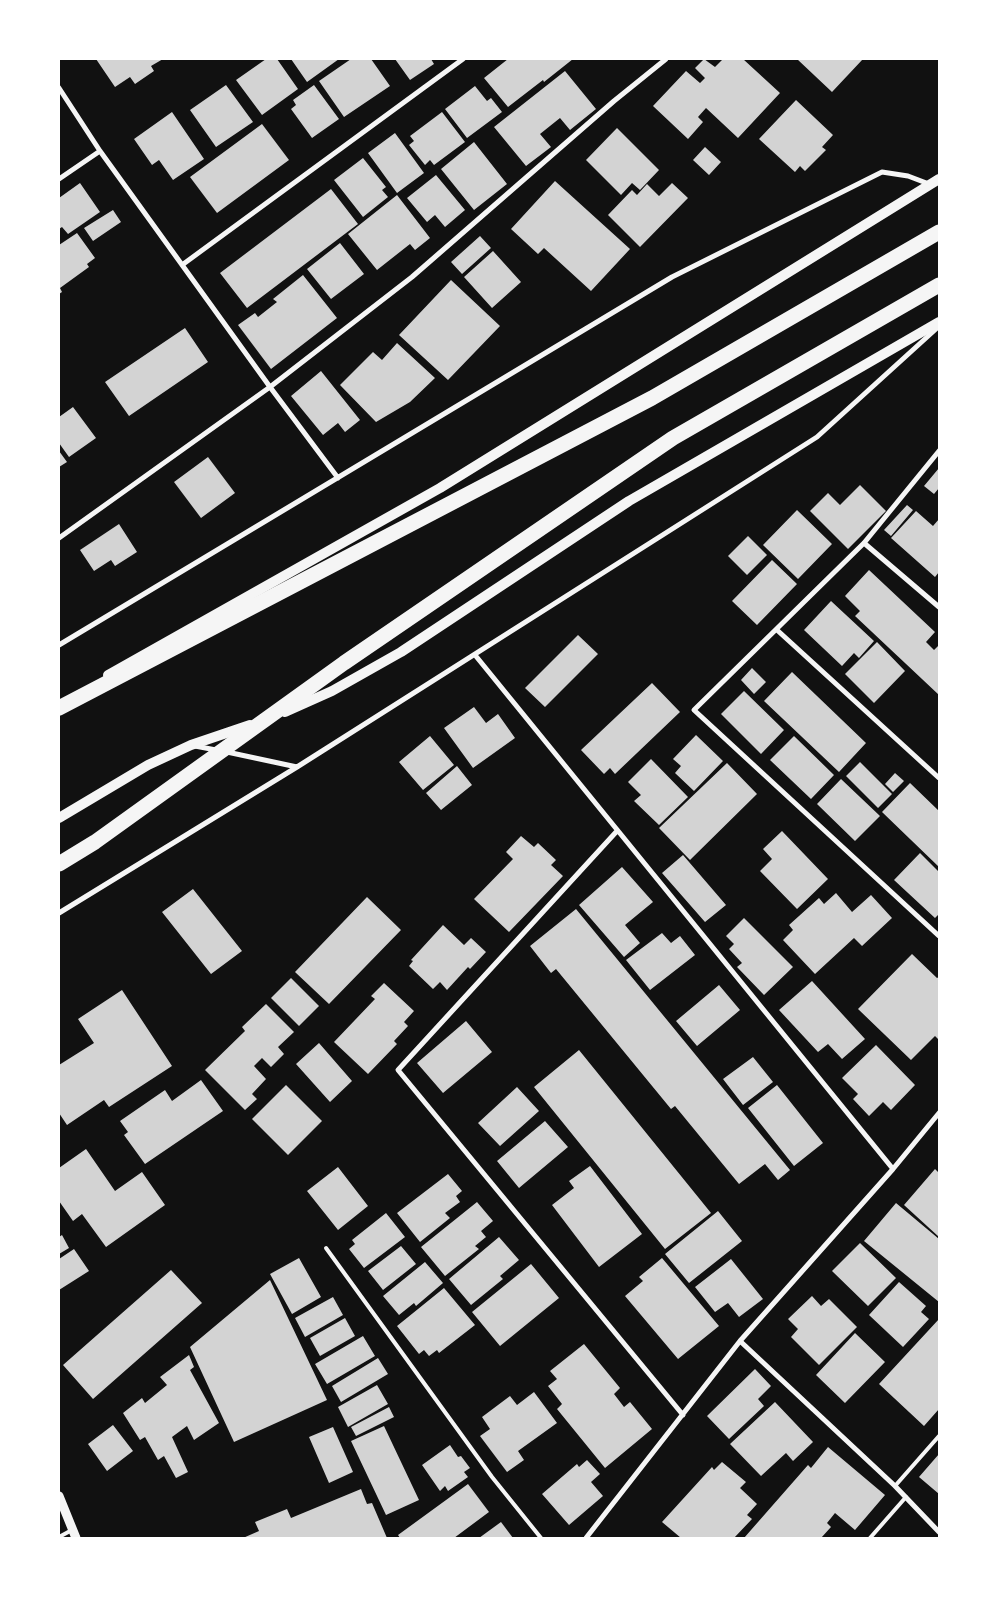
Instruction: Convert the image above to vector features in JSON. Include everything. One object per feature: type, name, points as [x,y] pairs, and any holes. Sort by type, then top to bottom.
[{"type":"highway","points":[[59,708],[652,398],[939,232]]},
{"type":"highway","points":[[59,864],[96,842],[344,663],[673,438],[939,285]]},
{"type":"main road","points":[[59,702],[440,488],[939,179]]},
{"type":"main road","points":[[59,818],[148,765],[191,745],[274,716],[332,691],[401,652],[630,501],[939,322]]},
{"type":"street","points":[[182,264],[463,59]]},
{"type":"street","points":[[59,538],[270,387],[412,277],[614,101],[666,59]]},
{"type":"street","points":[[59,88],[100,151],[338,478]]},
{"type":"street","points":[[59,178],[100,151]]},
{"type":"street","points":[[59,645],[672,277],[882,172],[908,176],[929,184]]},
{"type":"street","points":[[59,913],[297,767],[817,437],[939,326]]},
{"type":"street","points":[[939,451],[864,543],[694,710],[939,936]]},
{"type":"street","points":[[864,543],[939,607]]},
{"type":"street","points":[[777,630],[939,778]]},
{"type":"street","points":[[475,655],[893,1168]]},
{"type":"street","points":[[191,745],[297,767]]},
{"type":"street","points":[[618,831],[398,1070],[683,1415]]},
{"type":"street","points":[[586,1538],[740,1341],[893,1168],[939,1113]]},
{"type":"street","points":[[740,1341],[896,1486],[939,1532]]},
{"type":"street","points":[[59,1496],[74,1534]]},
{"type":"lane","points":[[326,1248],[492,1477],[541,1538]]},
{"type":"lane","points":[[896,1486],[939,1436]]},
{"type":"lane","points":[[870,1538],[906,1497]]},
{"type":"lane","points":[[59,1537],[74,1534]]},
{"type":"building","points":[[96,59],[163,59],[151,66],[154,71],[135,84],[130,77],[115,87]]},
{"type":"building","points":[[266,59],[277,59],[298,89],[262,115],[236,80]]},
{"type":"building","points":[[291,59],[339,59],[307,82]]},
{"type":"building","points":[[351,59],[371,59],[390,86],[344,117],[319,81]]},
{"type":"building","points":[[395,59],[431,59],[434,64],[410,80]]},
{"type":"building","points":[[508,59],[573,59],[508,107],[484,78]]},
{"type":"building","points":[[704,59],[715,67],[723,59],[743,59],[780,93],[738,138],[706,108],[698,117],[703,122],[688,139],[653,106],[686,71],[700,83],[705,78],[695,68]]},
{"type":"building","points":[[797,59],[863,59],[832,92]]},
{"type":"building","points":[[565,71],[596,109],[570,130],[560,118],[540,134],[551,147],[526,166],[494,127]]},
{"type":"building","points":[[226,85],[253,122],[216,147],[190,110]]},
{"type":"building","points":[[314,85],[339,119],[312,138],[291,109],[296,105],[293,100]]},
{"type":"building","points":[[475,86],[487,101],[491,98],[502,112],[467,138],[445,109]]},
{"type":"building","points":[[796,100],[833,135],[822,147],[826,150],[805,171],[800,166],[795,172],[759,139]]},
{"type":"building","points":[[172,112],[204,159],[173,180],[159,160],[152,165],[134,139]]},
{"type":"building","points":[[442,112],[465,142],[434,165],[430,160],[425,165],[409,145],[414,141],[410,136]]},
{"type":"building","points":[[262,124],[289,160],[217,213],[190,177]]},
{"type":"building","points":[[617,128],[659,170],[640,190],[632,183],[621,195],[586,160]]},
{"type":"building","points":[[395,133],[424,173],[397,193],[368,153]]},
{"type":"building","points":[[474,142],[507,184],[474,210],[441,169]]},
{"type":"building","points":[[705,147],[721,162],[709,175],[693,160]]},
{"type":"building","points":[[363,158],[386,187],[382,190],[388,197],[363,217],[334,180]]},
{"type":"building","points":[[436,175],[465,210],[445,227],[435,215],[427,222],[407,198]]},
{"type":"building","points":[[555,181],[630,249],[591,291],[544,248],[538,254],[511,229]]},
{"type":"building","points":[[80,183],[100,212],[68,234],[62,227],[59,229],[59,198]]},
{"type":"building","points":[[672,183],[688,198],[640,247],[608,215],[632,190],[637,195],[647,184],[659,196]]},
{"type":"building","points":[[331,189],[358,224],[247,308],[220,273]]},
{"type":"building","points":[[397,195],[430,238],[415,250],[410,244],[377,270],[348,234]]},
{"type":"building","points":[[113,210],[121,222],[93,241],[84,228]]},
{"type":"building","points":[[77,233],[95,258],[87,264],[89,267],[60,288],[62,292],[59,294],[59,245]]},
{"type":"building","points":[[480,236],[491,248],[462,274],[451,262]]},
{"type":"building","points":[[340,243],[364,274],[331,299],[307,269]]},
{"type":"building","points":[[493,251],[521,282],[492,308],[464,277]]},
{"type":"building","points":[[303,275],[337,318],[271,369],[238,325],[255,313],[258,317],[277,302],[273,299]]},
{"type":"building","points":[[451,280],[500,326],[448,380],[399,335]]},
{"type":"building","points":[[185,328],[208,362],[129,416],[105,382]]},
{"type":"building","points":[[397,343],[435,378],[410,402],[376,422],[340,385],[373,352],[382,360]]},
{"type":"building","points":[[321,371],[360,420],[345,432],[338,423],[323,435],[291,396]]},
{"type":"building","points":[[73,407],[96,438],[69,457],[59,443],[59,417]]},
{"type":"building","points":[[59,451],[67,462],[59,467]]},
{"type":"building","points":[[208,457],[235,493],[201,518],[174,482]]},
{"type":"building","points":[[939,468],[939,488],[934,494],[924,486]]},
{"type":"building","points":[[860,485],[886,511],[848,549],[810,511],[828,493],[840,505]]},
{"type":"building","points":[[907,505],[913,510],[891,536],[884,530]]},
{"type":"building","points":[[797,510],[832,544],[798,579],[763,545]]},
{"type":"building","points":[[916,511],[933,526],[939,519],[939,572],[935,577],[891,538]]},
{"type":"building","points":[[119,524],[137,552],[115,566],[111,560],[94,571],[80,550]]},
{"type":"building","points":[[748,536],[767,555],[747,575],[728,556]]},
{"type":"building","points":[[772,560],[797,584],[757,625],[732,601]]},
{"type":"building","points":[[869,570],[935,632],[926,642],[934,650],[939,645],[939,695],[855,616],[860,611],[845,596]]},
{"type":"building","points":[[831,601],[874,641],[859,658],[854,653],[842,666],[804,630]]},
{"type":"building","points":[[578,635],[598,654],[545,707],[525,688]]},
{"type":"building","points":[[877,642],[905,671],[874,703],[845,674]]},
{"type":"building","points":[[752,668],[766,682],[754,694],[741,680]]},
{"type":"building","points":[[792,672],[866,743],[839,772],[764,701]]},
{"type":"building","points":[[652,683],[680,712],[615,774],[610,768],[604,774],[581,750]]},
{"type":"building","points":[[744,691],[784,730],[761,754],[721,714]]},
{"type":"building","points":[[474,707],[486,723],[498,714],[515,738],[473,768],[444,728]]},
{"type":"building","points":[[696,735],[723,761],[694,791],[675,773],[681,766],[673,759]]},
{"type":"building","points":[[430,736],[454,765],[423,790],[399,762]]},
{"type":"building","points":[[794,736],[834,775],[811,799],[770,760]]},
{"type":"building","points":[[651,759],[688,797],[659,825],[634,801],[641,795],[628,782]]},
{"type":"building","points":[[860,762],[892,794],[878,808],[846,776]]},
{"type":"building","points":[[727,763],[757,794],[690,860],[659,828]]},
{"type":"building","points":[[457,766],[472,785],[441,810],[426,793]]},
{"type":"building","points":[[895,773],[904,781],[893,792],[885,784]]},
{"type":"building","points":[[841,779],[880,816],[855,841],[817,804]]},
{"type":"building","points":[[910,783],[939,811],[939,867],[882,812]]},
{"type":"building","points":[[782,831],[828,879],[797,909],[760,871],[772,859],[763,849]]},
{"type":"building","points":[[521,836],[534,847],[538,843],[556,860],[551,865],[563,876],[509,932],[474,899],[513,859],[506,852]]},
{"type":"building","points":[[920,853],[939,872],[939,914],[935,918],[894,880]]},
{"type":"building","points":[[683,855],[726,905],[705,922],[662,873]]},
{"type":"building","points":[[622,867],[653,902],[625,925],[640,943],[624,957],[579,905]]},
{"type":"building","points":[[193,889],[242,951],[211,974],[162,912]]},
{"type":"building","points":[[836,893],[852,912],[871,895],[892,918],[862,946],[854,938],[815,974],[783,940],[793,930],[789,925],[819,898],[824,904]]},
{"type":"building","points":[[367,897],[401,930],[329,1004],[295,972]]},
{"type":"building","points":[[576,909],[790,1170],[778,1180],[765,1164],[739,1184],[675,1106],[671,1109],[556,969],[551,973],[530,946]]},
{"type":"building","points":[[744,918],[793,967],[764,995],[737,967],[742,963],[729,949],[734,944],[726,936]]},
{"type":"building","points":[[443,925],[464,945],[471,938],[486,952],[470,969],[468,967],[447,990],[440,982],[433,989],[409,966],[413,961],[411,960]]},
{"type":"building","points":[[662,933],[671,943],[680,936],[695,955],[650,990],[626,960]]},
{"type":"building","points":[[912,954],[937,978],[939,977],[939,1040],[935,1036],[911,1060],[858,1009]]},
{"type":"building","points":[[291,978],[319,1006],[299,1026],[271,998]]},
{"type":"building","points":[[812,981],[865,1039],[842,1059],[828,1044],[818,1052],[779,1010]]},
{"type":"building","points":[[384,983],[414,1011],[404,1022],[408,1026],[394,1041],[397,1044],[368,1074],[334,1042],[375,999],[371,996]]},
{"type":"building","points":[[719,985],[740,1010],[697,1046],[676,1021]]},
{"type":"building","points":[[122,990],[172,1066],[109,1107],[104,1100],[67,1125],[59,1113],[59,1065],[94,1043],[78,1019]]},
{"type":"building","points":[[266,1004],[294,1032],[278,1047],[284,1054],[271,1067],[262,1058],[254,1066],[266,1079],[252,1094],[257,1099],[245,1110],[205,1070],[245,1031],[242,1027]]},
{"type":"building","points":[[466,1021],[492,1052],[443,1093],[417,1063]]},
{"type":"building","points":[[319,1043],[352,1081],[330,1102],[296,1064]]},
{"type":"building","points":[[876,1045],[915,1085],[891,1110],[883,1102],[869,1116],[853,1099],[858,1094],[842,1078]]},
{"type":"building","points":[[579,1050],[711,1213],[665,1249],[534,1087]]},
{"type":"building","points":[[753,1057],[773,1082],[743,1105],[723,1079]]},
{"type":"building","points":[[201,1080],[223,1111],[145,1164],[124,1135],[128,1132],[120,1121],[165,1090],[172,1101]]},
{"type":"building","points":[[286,1085],[322,1121],[288,1155],[252,1119]]},
{"type":"building","points":[[777,1085],[823,1143],[794,1166],[748,1108]]},
{"type":"building","points":[[517,1087],[539,1111],[500,1146],[478,1123]]},
{"type":"building","points":[[545,1121],[568,1147],[519,1188],[497,1161]]},
{"type":"building","points":[[86,1149],[115,1191],[142,1172],[165,1205],[106,1247],[82,1214],[73,1221],[59,1201],[59,1168]]},
{"type":"building","points":[[590,1166],[642,1234],[599,1267],[552,1205],[574,1188],[569,1181]]},
{"type":"building","points":[[338,1167],[368,1206],[338,1230],[307,1191]]},
{"type":"building","points":[[935,1169],[939,1173],[939,1237],[904,1205]]},
{"type":"building","points":[[448,1174],[462,1191],[456,1196],[460,1202],[445,1213],[450,1218],[420,1242],[397,1213]]},
{"type":"building","points":[[477,1202],[493,1221],[481,1231],[486,1237],[475,1246],[479,1249],[445,1276],[421,1247]]},
{"type":"building","points":[[896,1203],[939,1239],[939,1302],[864,1241]]},
{"type":"building","points":[[718,1211],[742,1241],[689,1283],[665,1254]]},
{"type":"building","points":[[386,1213],[405,1237],[364,1268],[349,1249],[355,1244],[352,1240]]},
{"type":"building","points":[[62,1235],[69,1248],[59,1254],[59,1237]]},
{"type":"building","points":[[499,1237],[519,1260],[500,1276],[503,1279],[471,1305],[449,1279]]},
{"type":"building","points":[[860,1243],[896,1278],[868,1306],[832,1271]]},
{"type":"building","points":[[401,1246],[416,1264],[383,1290],[368,1271]]},
{"type":"building","points":[[74,1249],[89,1271],[59,1290],[59,1259]]},
{"type":"building","points":[[299,1258],[321,1297],[292,1314],[270,1274]]},
{"type":"building","points":[[662,1258],[719,1326],[678,1359],[625,1296],[643,1281],[639,1277]]},
{"type":"building","points":[[731,1259],[763,1299],[739,1317],[728,1303],[715,1312],[695,1287]]},
{"type":"building","points":[[425,1262],[443,1283],[416,1306],[414,1303],[399,1315],[383,1296]]},
{"type":"building","points":[[531,1264],[559,1298],[500,1346],[472,1312]]},
{"type":"building","points":[[171,1270],[202,1303],[93,1399],[63,1365]]},
{"type":"building","points":[[270,1280],[327,1400],[234,1442],[190,1347]]},
{"type":"building","points":[[899,1282],[926,1306],[921,1312],[929,1319],[903,1347],[869,1315]]},
{"type":"building","points":[[444,1288],[475,1325],[439,1353],[437,1350],[429,1356],[424,1350],[419,1354],[397,1326]]},
{"type":"building","points":[[812,1296],[821,1306],[829,1299],[857,1327],[819,1365],[791,1337],[798,1329],[788,1319]]},
{"type":"building","points":[[333,1297],[343,1315],[305,1337],[295,1318]]},
{"type":"building","points":[[345,1318],[355,1336],[320,1356],[310,1338]]},
{"type":"building","points":[[939,1319],[939,1409],[924,1426],[879,1384]]},
{"type":"building","points":[[855,1333],[885,1362],[845,1403],[816,1375]]},
{"type":"building","points":[[363,1336],[375,1356],[327,1384],[315,1364]]},
{"type":"building","points":[[584,1344],[620,1388],[614,1394],[624,1407],[630,1402],[652,1429],[605,1468],[557,1409],[562,1404],[548,1386],[557,1379],[550,1371]]},
{"type":"building","points":[[189,1355],[194,1367],[190,1370],[219,1423],[194,1440],[187,1426],[172,1437],[188,1472],[176,1478],[164,1456],[158,1460],[145,1437],[140,1440],[123,1413],[142,1398],[145,1403],[167,1385],[160,1377]]},
{"type":"building","points":[[378,1358],[388,1374],[341,1402],[332,1386]]},
{"type":"building","points":[[755,1369],[771,1386],[758,1399],[764,1406],[729,1439],[707,1416]]},
{"type":"building","points":[[377,1385],[388,1404],[348,1427],[338,1407]]},
{"type":"building","points":[[534,1392],[557,1423],[518,1451],[524,1460],[507,1472],[480,1436],[490,1429],[482,1417],[510,1396],[517,1405]]},
{"type":"building","points":[[775,1402],[813,1442],[793,1461],[786,1453],[761,1476],[730,1444]]},
{"type":"building","points":[[389,1407],[394,1417],[356,1436],[351,1427]]},
{"type":"building","points":[[113,1425],[133,1451],[107,1471],[88,1444]]},
{"type":"building","points":[[384,1426],[419,1500],[386,1515],[351,1441]]},
{"type":"building","points":[[333,1427],[353,1472],[329,1483],[309,1437]]},
{"type":"building","points":[[450,1445],[458,1457],[461,1456],[470,1468],[464,1472],[468,1477],[448,1491],[445,1486],[440,1491],[422,1465]]},
{"type":"building","points":[[828,1447],[885,1495],[855,1530],[835,1513],[827,1523],[831,1527],[821,1538],[744,1538],[808,1465],[811,1468]]},
{"type":"building","points":[[939,1454],[939,1494],[919,1477]]},
{"type":"building","points":[[587,1460],[600,1474],[591,1482],[603,1496],[569,1525],[542,1494],[577,1464],[579,1467]]},
{"type":"building","points":[[722,1462],[746,1482],[740,1488],[757,1504],[747,1515],[752,1519],[734,1538],[681,1538],[662,1522],[712,1467],[714,1470]]},
{"type":"building","points":[[468,1484],[489,1512],[454,1538],[400,1538],[398,1535]]},
{"type":"building","points":[[361,1489],[367,1504],[372,1503],[387,1538],[243,1538],[259,1531],[255,1522],[287,1509],[291,1518]]},
{"type":"building","points":[[501,1522],[513,1538],[479,1538]]}]
